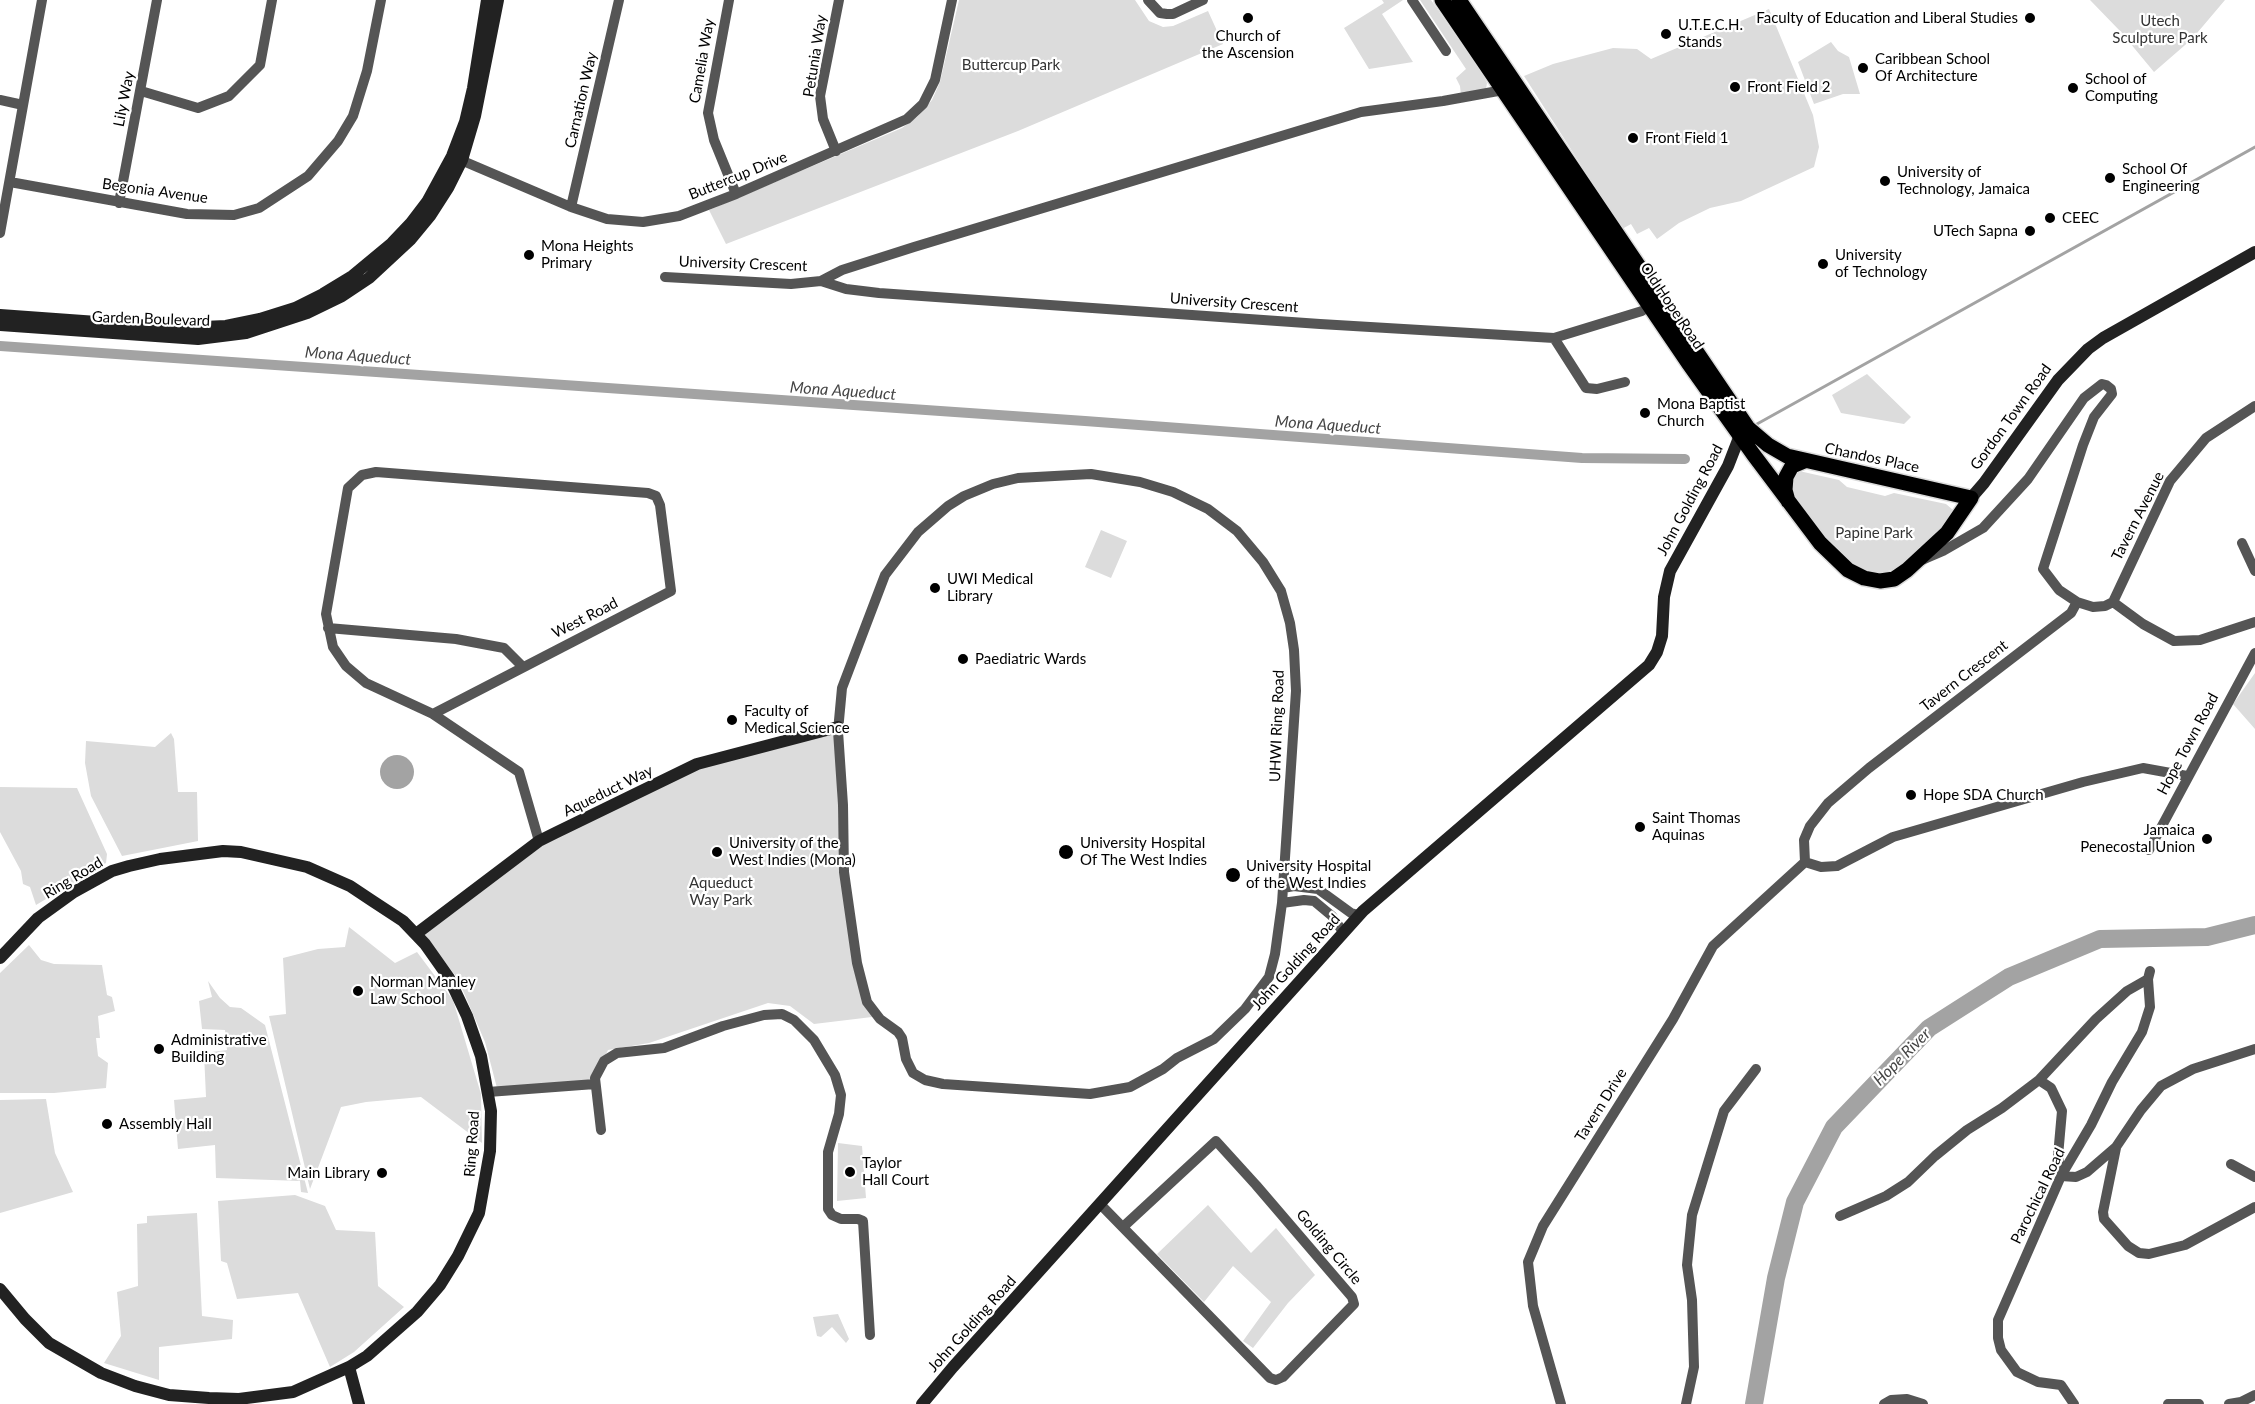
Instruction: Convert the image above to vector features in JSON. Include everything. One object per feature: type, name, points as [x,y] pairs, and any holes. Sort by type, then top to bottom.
[{"type":"main road","name":"Old Hope Road","points":[[1442,0],[1511,88],[1742,429],[1788,501],[1820,543],[1848,570],[1864,578],[1880,581],[1894,579],[1912,566]]},
{"type":"main road","name":"Old Hope Road","points":[[1460,0],[1511,88]]},
{"type":"main road","name":"Old Hope Road","points":[[1742,429],[1768,445]]},
{"type":"main road","name":"Chandos Place","points":[[1768,445],[1787,456],[1804,461],[1971,498]]},
{"type":"main road","points":[[1788,501],[1785,490],[1786,477],[1792,466],[1804,461]]},
{"type":"main road","name":"Gordon Town Road","points":[[1912,566],[1947,533],[1971,498]]},
{"type":"street","points":[[0,233],[42,0]]},
{"type":"street","name":"Lily Way","points":[[119,203],[158,0]]},
{"type":"street","points":[[141,90],[198,108],[229,96],[260,65],[272,0]]},
{"type":"street","name":"Begonia Avenue","points":[[10,182],[187,214],[234,215],[259,208],[308,176],[338,141],[353,117],[367,71],[381,0]]},
{"type":"street","name":"Garden Boulevard","points":[[0,315],[180,328],[226,326],[260,320],[295,308],[351,277],[392,243],[427,202],[457,158],[473,88],[487,0]]},
{"type":"street","name":"Garden Boulevard","points":[[0,326],[198,339],[246,333],[307,313],[342,296],[369,278],[411,239],[430,216],[476,116],[498,0]]},
{"type":"street","name":"Carnation Way","points":[[571,207],[619,0]]},
{"type":"street","name":"Camelia Way","points":[[729,0],[708,112],[714,140],[736,194]]},
{"type":"street","name":"Petunia Way","points":[[836,151],[823,119],[820,96],[839,0]]},
{"type":"street","name":"Buttercup Drive","points":[[457,158],[571,207],[607,219],[643,222],[679,216],[736,194],[907,119],[923,104],[935,80],[952,0]]},
{"type":"street","points":[[1148,0],[1154,9],[1167,14],[1173,14],[1203,0]]},
{"type":"street","points":[[1413,0],[1446,51]]},
{"type":"street","name":"University Crescent","points":[[665,277],[791,284],[821,281],[842,270],[914,247],[1361,112],[1511,88]]},
{"type":"street","points":[[0,100],[22,105]]},
{"type":"street","name":"Gordon Town Road","points":[[1971,498],[2058,380],[2088,349],[2103,338],[2255,252]]},
{"type":"street","name":"University Crescent","points":[[821,281],[846,290],[879,293],[1554,338],[1642,310]]},
{"type":"street","points":[[1554,338],[1586,388],[1625,382]]},
{"type":"street","points":[[1912,566],[1983,528],[2028,479],[2084,398],[2097,386],[2106,385],[2111,389],[2112,394],[2094,417],[2043,569],[2059,590],[2077,602],[2093,607],[2105,606],[2113,602],[2143,624],[2174,641],[2200,640],[2255,622]]},
{"type":"street","name":"Tavern Avenue","points":[[2113,602],[2170,481],[2206,438],[2255,406]]},
{"type":"street","name":"John Golding Road","points":[[922,1404],[1358,915],[1649,665],[1657,652],[1662,636],[1664,597],[1670,571],[1728,466],[1742,429]]},
{"type":"street","name":"West Road","points":[[376,472],[648,493],[656,496],[660,505],[671,591],[433,714],[366,683],[346,666],[333,647],[328,628],[326,614],[348,488],[362,476],[376,472]]},
{"type":"street","name":"UHWI Ring Road","points":[[1091,474],[1140,482],[1173,492],[1208,509],[1237,531],[1277,583],[1289,618],[1294,650],[1296,691],[1282,903],[1275,954],[1269,977],[1245,1009],[1214,1039],[1177,1058],[1163,1069],[1130,1087],[1090,1094],[943,1084],[925,1080],[913,1072],[906,1059],[902,1038],[898,1032],[880,1019],[867,1002],[863,990],[845,880],[838,727],[842,688],[885,574],[918,532],[948,506],[964,496],[993,484],[1018,478],[1091,474]]},
{"type":"street","points":[[2242,543],[2255,571]]},
{"type":"street","name":"Tavern Crescent","points":[[1805,862],[1804,840],[1810,826],[1828,803],[1869,768],[2071,613],[2077,602]]},
{"type":"street","points":[[328,628],[456,639],[504,648],[523,667]]},
{"type":"street","name":"Hope Town Road","points":[[2149,850],[2255,653]]},
{"type":"street","points":[[433,714],[519,772],[540,841]]},
{"type":"street","name":"Aqueduct Way","points":[[416,934],[540,841],[697,764],[838,727]]},
{"type":"street","points":[[1805,862],[1821,867],[1837,866],[1893,837],[2083,782],[2143,768],[2187,776]]},
{"type":"street","name":"Ring Road","points":[[0,958],[38,918],[74,892],[112,871],[160,859],[223,851],[242,852],[307,867],[350,886],[389,911],[416,934],[449,978],[467,1016],[481,1056],[491,1111],[490,1150],[479,1213],[458,1256],[440,1285],[417,1312],[372,1352],[349,1367],[293,1392],[239,1399],[169,1395],[135,1386],[101,1373],[49,1343],[0,1289]]},
{"type":"street","name":"Tavern Drive","points":[[1562,1404],[1533,1306],[1528,1262],[1543,1226],[1673,1019],[1713,946],[1805,862]]},
{"type":"street","points":[[1282,888],[1294,886],[1318,889],[1351,913],[1358,915]]},
{"type":"street","points":[[1282,903],[1314,901],[1332,916],[1343,932]]},
{"type":"street","name":"Parochical Road","points":[[2039,1080],[2096,1019],[2149,975],[2150,1007],[2142,1032],[2061,1176],[1998,1320],[2001,1350],[2017,1371],[2038,1382],[2061,1385],[2074,1404]]},
{"type":"street","points":[[601,1130],[595,1078],[604,1061],[617,1053],[664,1048],[723,1026],[764,1015],[782,1014],[794,1020],[814,1040],[835,1075],[841,1095],[839,1114],[828,1152],[828,1209],[832,1215],[841,1219],[862,1221],[865,1228],[870,1335]]},
{"type":"street","points":[[1840,1216],[1886,1196],[1908,1182],[1935,1155],[2039,1080],[2051,1088],[2062,1111],[2058,1156],[2061,1176],[2076,1177],[2087,1173],[2116,1147],[2141,1110],[2161,1086],[2193,1069],[2255,1049]]},
{"type":"street","points":[[1686,1404],[1694,1367],[1692,1300],[1687,1265],[1692,1215],[1724,1111],[1756,1069]]},
{"type":"street","points":[[488,1092],[596,1084]]},
{"type":"street","name":"Golding Circle","points":[[1100,1204],[1270,1378],[1276,1380],[1283,1377],[1354,1304],[1352,1297],[1216,1141],[1123,1227]]},
{"type":"street","points":[[2116,1147],[2103,1212],[2104,1219],[2128,1246],[2139,1253],[2149,1254],[2185,1245],[2255,1208]]},
{"type":"street","points":[[2231,1164],[2255,1177]]},
{"type":"street","points":[[349,1367],[359,1404]]},
{"type":"street","points":[[2229,1404],[2241,1402],[2255,1395]]},
{"type":"street","points":[[1884,1404],[1891,1400],[1923,1404]]},
{"type":"street","points":[[2168,1404],[2199,1404]]},
{"type":"green space","name":"Buttercup Park","points":[[959,0],[1135,0],[1149,21],[1163,27],[1173,26],[1208,11],[1223,44],[1018,131],[726,244],[709,210],[902,128],[917,117],[932,100],[940,82]]},
{"type":"green space","points":[[1382,0],[1403,0],[1382,14],[1413,62],[1369,69],[1344,28],[1384,3]]},
{"type":"green space","points":[[1420,0],[1431,0],[1483,75],[1487,83],[1486,89],[1461,95],[1456,78],[1466,69]]},
{"type":"green space","name":"Utech Sculpture Park","points":[[2090,0],[2225,0],[2192,39],[2154,72],[2120,31]]},
{"type":"green space","points":[[1769,9],[1813,115],[1819,147],[1814,167],[1741,201],[1710,208],[1679,223],[1657,239],[1649,228],[1637,234],[1631,224],[1622,229],[1524,76],[1553,64],[1613,48],[1637,49],[1651,59]]},
{"type":"green space","points":[[1831,42],[1838,51],[1849,57],[1860,94],[1843,94],[1814,104],[1798,62]]},
{"type":"green space","points":[[1867,374],[1911,417],[1904,424],[1841,413],[1832,395]]},
{"type":"green space","name":"Papine Park","points":[[1799,471],[1839,480],[1847,487],[1885,496],[1894,493],[1946,504],[1953,510],[1952,521],[1912,559],[1898,568],[1881,573],[1857,570],[1829,546],[1789,487],[1794,475]]},
{"type":"green space","points":[[1101,530],[1127,541],[1111,578],[1085,567]]},
{"type":"green space","points":[[2255,673],[2255,729],[2233,704]]},
{"type":"green space","name":"Aqueduct Way Park","points":[[835,731],[840,853],[872,1017],[814,1024],[790,1006],[768,1003],[649,1043],[608,1050],[592,1082],[497,1088],[485,1042],[458,979],[423,934],[551,839],[699,766]]},
{"type":"green space","points":[[171,733],[174,739],[178,792],[197,792],[198,841],[122,856],[91,796],[85,763],[86,741],[155,747]]},
{"type":"green space","points":[[0,787],[77,788],[107,854],[106,863],[36,905],[30,887],[23,884],[21,871],[0,832]]},
{"type":"green space","points":[[349,927],[395,963],[417,952],[453,1000],[481,1094],[482,1143],[421,1097],[366,1102],[341,1107],[310,1189],[269,1016],[286,1014],[283,958],[318,949],[345,947]]},
{"type":"green space","points":[[29,945],[41,960],[54,964],[102,965],[107,995],[112,997],[115,1011],[98,1016],[100,1038],[96,1038],[98,1056],[108,1063],[106,1088],[54,1093],[0,1093],[0,973]]},
{"type":"green space","points":[[208,981],[220,998],[230,1007],[241,1008],[265,1025],[308,1193],[301,1192],[300,1181],[216,1178],[215,1145],[178,1149],[174,1100],[206,1097],[204,1053],[227,1050],[225,1030],[202,1029],[199,1001],[212,997]]},
{"type":"green space","points":[[46,1099],[55,1153],[73,1192],[0,1213],[0,1100]]},
{"type":"green space","name":"Taylor Hall Court","points":[[838,1143],[862,1146],[866,1198],[837,1201]]},
{"type":"green space","points":[[295,1195],[325,1206],[336,1230],[375,1232],[378,1286],[404,1307],[354,1352],[330,1367],[298,1293],[237,1299],[227,1263],[221,1261],[218,1201]]},
{"type":"green space","points":[[1208,1205],[1251,1253],[1276,1228],[1315,1275],[1288,1303],[1253,1348],[1243,1341],[1271,1302],[1233,1266],[1204,1302],[1157,1254]]},
{"type":"green space","points":[[197,1213],[202,1316],[233,1320],[232,1339],[159,1347],[159,1380],[104,1363],[121,1336],[117,1292],[138,1286],[137,1224],[147,1223],[147,1216]]},
{"type":"green space","points":[[838,1314],[849,1339],[846,1343],[832,1327],[821,1337],[817,1336],[813,1317]]},
{"type":"shaded area","points":[[397,755],[409,760],[414,772],[409,784],[397,789],[385,784],[380,772],[385,760]]},
{"type":"waterway","points":[[1757,424],[2255,147]]},
{"type":"waterway","name":"Mona Aqueduct","points":[[0,346],[1085,421],[1582,458],[1685,459]]},
{"type":"waterway","name":"Hope River","points":[[1754,1404],[1776,1278],[1795,1202],[1834,1127],[1929,1028],[2009,977],[2100,939],[2207,937],[2255,925]]},
{"type":"place","name":"Church of the Ascension","points":[[1248,18]]},
{"type":"place","name":"Faculty of Education and Liberal Studies","points":[[2030,18]]},
{"type":"place","name":"U.T.E.C.H. Stands","points":[[1666,34]]},
{"type":"place","name":"Caribbean School Of Architecture","points":[[1863,68]]},
{"type":"place","name":"Front Field 2","points":[[1735,87]]},
{"type":"place","name":"School of Computing","points":[[2073,88]]},
{"type":"place","name":"Front Field 1","points":[[1633,138]]},
{"type":"place","name":"School Of Engineering","points":[[2110,178]]},
{"type":"place","name":"University of Technology, Jamaica","points":[[1885,181]]},
{"type":"place","name":"CEEC","points":[[2050,218]]},
{"type":"place","name":"UTech Sapna","points":[[2030,231]]},
{"type":"place","name":"Mona Heights Primary","points":[[529,255]]},
{"type":"place","name":"University of Technology","points":[[1823,264]]},
{"type":"place","name":"Mona Baptist Church","points":[[1645,413]]},
{"type":"place","name":"UWI Medical Library","points":[[935,588]]},
{"type":"place","name":"Paediatric Wards","points":[[963,659]]},
{"type":"place","name":"Faculty of Medical Science","points":[[732,720]]},
{"type":"place","name":"Hope SDA Church","points":[[1911,795]]},
{"type":"place","name":"Saint Thomas Aquinas","points":[[1640,827]]},
{"type":"place","name":"Jamaica Penecostal Union","points":[[2207,839]]},
{"type":"place","name":"University of the West Indies (Mona)","points":[[717,852]]},
{"type":"place","name":"University Hospital Of The West Indies","points":[[1066,852]]},
{"type":"place","name":"University Hospital of the West Indies","points":[[1233,875]]},
{"type":"place","name":"Norman Manley Law School","points":[[358,991]]},
{"type":"place","name":"Administrative Building","points":[[159,1049]]},
{"type":"place","name":"Assembly Hall","points":[[107,1124]]},
{"type":"place","name":"Taylor Hall Court","points":[[850,1172]]},
{"type":"place","name":"Main Library","points":[[382,1173]]}]
